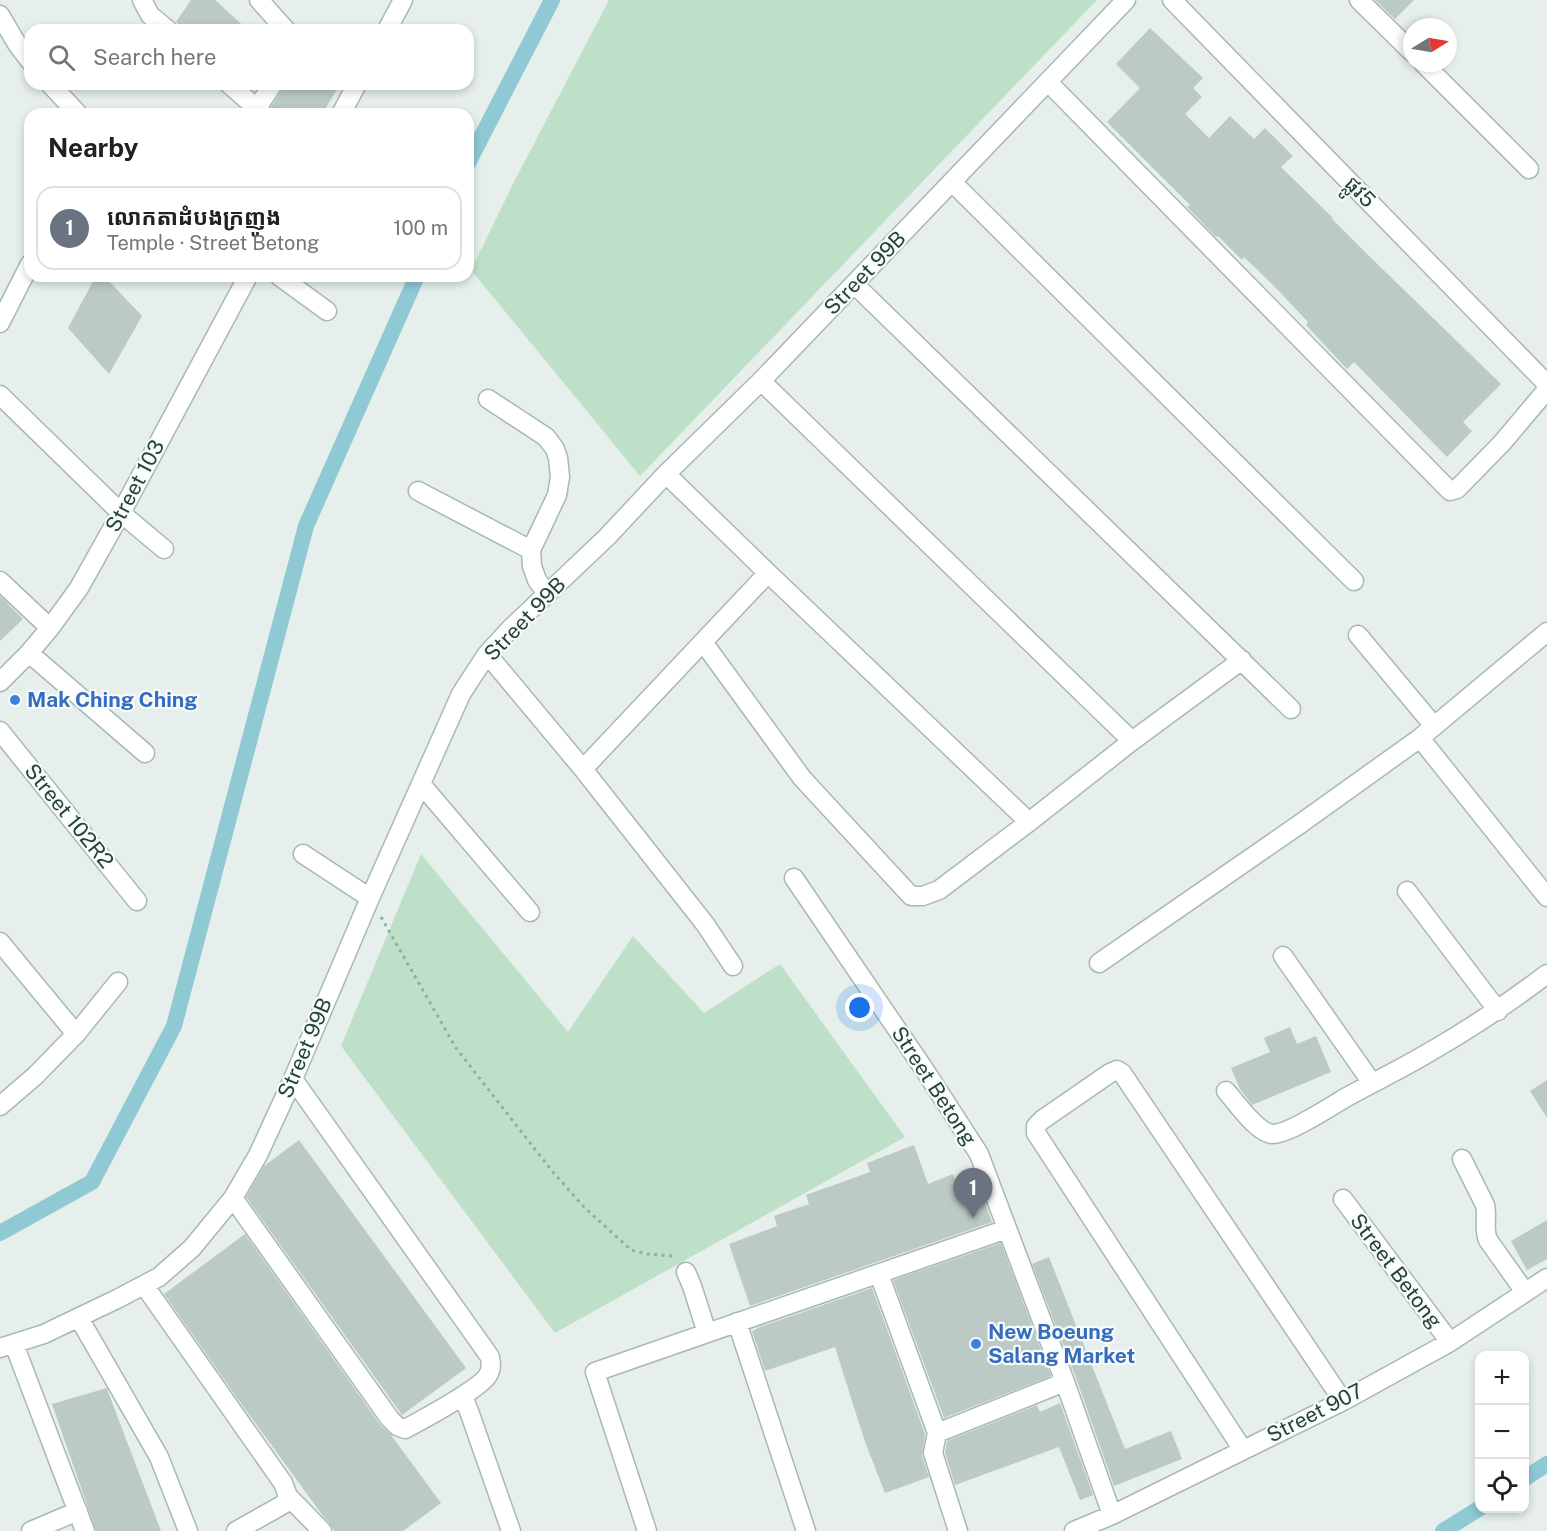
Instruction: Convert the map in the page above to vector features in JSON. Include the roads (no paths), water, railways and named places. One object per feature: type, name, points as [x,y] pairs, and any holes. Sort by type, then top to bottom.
[{"type":"street","points":[[142,0],[150,15],[161,24]]},
{"type":"street","points":[[259,0],[281,24]]},
{"type":"street","points":[[390,24],[403,0]]},
{"type":"street","name":"Street 99B","points":[[7,1346],[44,1334],[144,1285],[159,1277],[192,1248],[233,1198],[258,1155],[461,694],[487,654],[607,537],[666,474],[761,381],[1126,0]]},
{"type":"street","name":"ផ្លូវ5","points":[[1172,0],[1544,381],[1546,386]]},
{"type":"street","points":[[1359,0],[1403,43]]},
{"type":"street","points":[[0,15],[24,53]]},
{"type":"street","points":[[1432,72],[1529,169]]},
{"type":"street","points":[[1047,82],[1450,491],[1457,489],[1502,443],[1545,392],[1546,386]]},
{"type":"street","points":[[56,90],[72,108]]},
{"type":"street","points":[[236,90],[257,108]]},
{"type":"street","points":[[261,108],[270,90]]},
{"type":"street","points":[[344,108],[354,90]]},
{"type":"street","points":[[952,182],[1354,581]]},
{"type":"street","points":[[0,323],[24,276]]},
{"type":"street","name":"Street 103","points":[[0,682],[29,653],[79,588],[121,513],[241,282]]},
{"type":"street","points":[[287,282],[327,311]]},
{"type":"street","points":[[854,284],[1291,709]]},
{"type":"street","points":[[761,381],[1132,741]]},
{"type":"street","points":[[0,395],[121,513],[164,549]]},
{"type":"street","points":[[488,399],[546,436],[558,458],[560,477],[557,495],[531,550],[532,566],[537,580],[547,594]]},
{"type":"street","points":[[666,474],[1029,822]]},
{"type":"street","points":[[417,491],[531,550]]},
{"type":"street","points":[[583,769],[768,573]]},
{"type":"street","points":[[0,581],[50,628]]},
{"type":"street","points":[[1099,963],[1300,824],[1427,732],[1547,632]]},
{"type":"street","points":[[1358,635],[1547,897]]},
{"type":"street","points":[[703,642],[802,778],[911,896],[923,896],[939,890],[1132,741],[1242,660]]},
{"type":"street","points":[[29,653],[145,753]]},
{"type":"street","points":[[487,654],[583,769],[705,924],[733,966]]},
{"type":"street","name":"Street 102R2","points":[[0,731],[137,901]]},
{"type":"street","points":[[421,784],[530,912]]},
{"type":"street","points":[[303,854],[370,898]]},
{"type":"street","name":"Street Betong","points":[[794,878],[979,1154],[1065,1382],[1112,1515]]},
{"type":"street","points":[[1407,891],[1498,1011]]},
{"type":"street","points":[[0,942],[76,1034]]},
{"type":"street","points":[[1283,956],[1372,1083]]},
{"type":"street","points":[[1226,1091],[1265,1132],[1275,1134],[1290,1129],[1432,1052],[1498,1011],[1547,975]]},
{"type":"street","points":[[0,1106],[35,1076],[76,1034],[118,982]]},
{"type":"street","points":[[1243,1450],[1036,1133],[1036,1125],[1042,1120],[1110,1073],[1117,1070],[1122,1073],[1343,1401]]},
{"type":"street","points":[[233,1198],[397,1426],[405,1429],[463,1395],[487,1377],[491,1369],[490,1357],[293,1079]]},
{"type":"street","points":[[1462,1159],[1485,1205],[1485,1232],[1488,1240],[1525,1292]]},
{"type":"street","name":"Street Betong","points":[[1343,1199],[1450,1342]]},
{"type":"street","points":[[647,1531],[595,1372],[1007,1229]]},
{"type":"street","points":[[686,1272],[706,1333]]},
{"type":"street","points":[[879,1274],[937,1433],[933,1453],[958,1531]]},
{"type":"street","name":"Street 907","points":[[1074,1531],[1112,1515],[1343,1401],[1450,1342],[1547,1278]]},
{"type":"street","points":[[144,1285],[283,1483],[288,1496],[322,1531]]},
{"type":"street","points":[[79,1318],[159,1457],[188,1531]]},
{"type":"street","points":[[737,1322],[806,1531]]},
{"type":"street","points":[[7,1346],[85,1531]]},
{"type":"street","points":[[937,1433],[1065,1382]]},
{"type":"street","points":[[463,1395],[511,1531]]},
{"type":"street","points":[[241,1530],[284,1504],[288,1496]]},
{"type":"street","points":[[31,1531],[78,1511]]},
{"type":"waterway","points":[[474,151],[552,0]]},
{"type":"waterway","points":[[0,1233],[92,1182],[174,1026],[306,526],[414,282]]},
{"type":"waterway","points":[[1529,1476],[1547,1464]]},
{"type":"waterway","points":[[1443,1531],[1475,1511]]},
{"type":"place","name":"Mak Ching Ching","points":[[15,700]]},
{"type":"place","name":"លោកតាដំបងក្រញូង","points":[[973,1218]]},
{"type":"place","name":"New Boeung Salang Market","points":[[976,1344]]}]
